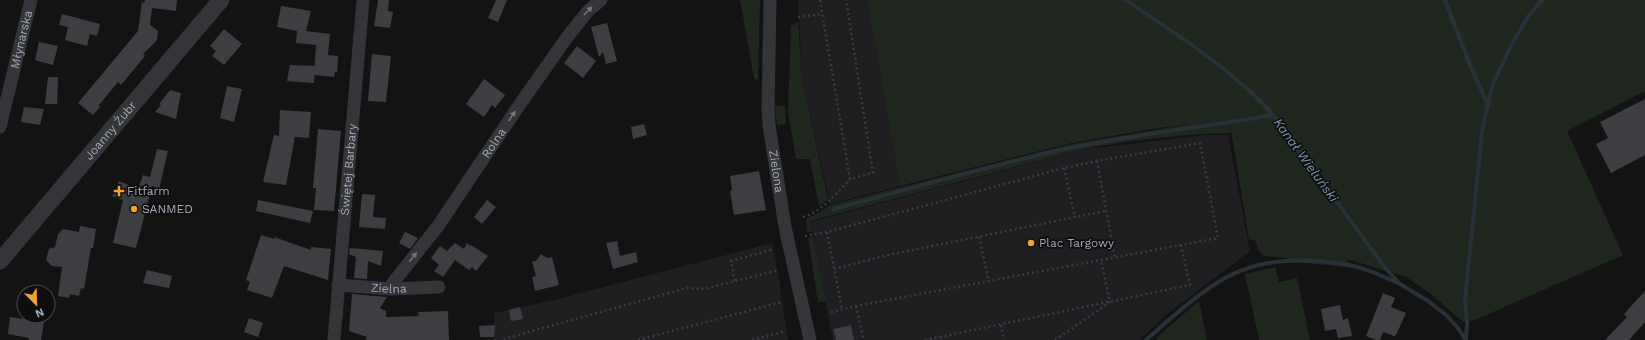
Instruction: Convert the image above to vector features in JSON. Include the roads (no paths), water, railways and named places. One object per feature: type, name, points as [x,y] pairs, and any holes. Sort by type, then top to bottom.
[{"type":"street","name":"Młynarska","points":[[0,127],[31,0]]},
{"type":"street","name":"Świętej Barbary","points":[[334,340],[363,0]]},
{"type":"street","name":"Rolna","points":[[392,289],[392,284],[438,226],[580,19],[601,0]]},
{"type":"street","name":"Zielona","points":[[770,0],[769,125],[785,227],[810,340]]},
{"type":"street","name":"Joanny Żubr","points":[[0,262],[214,2]]},
{"type":"street","name":"Zielna","points":[[338,286],[392,289],[439,287]]},
{"type":"waterway","name":"Kanał Wieluński","points":[[1126,0],[1184,39],[1222,67],[1257,98],[1273,115],[1386,269],[1400,284],[1428,301],[1446,315],[1458,328],[1466,340]]},
{"type":"waterway","points":[[1445,0],[1470,65],[1488,105]]},
{"type":"waterway","points":[[1466,339],[1467,323],[1465,300],[1482,131],[1492,86],[1512,44],[1529,15],[1542,0]]},
{"type":"waterway","points":[[834,209],[969,172],[1079,146],[1273,115]]},
{"type":"waterway","points":[[1146,340],[1184,307],[1214,285],[1239,271],[1254,266],[1286,261],[1318,261],[1362,268],[1398,283]]},
{"type":"place","name":"Fitfarm","points":[[119,191]]},
{"type":"place","name":"SANMED","points":[[134,209]]},
{"type":"place","name":"Plac Targowy","points":[[1031,243]]}]
